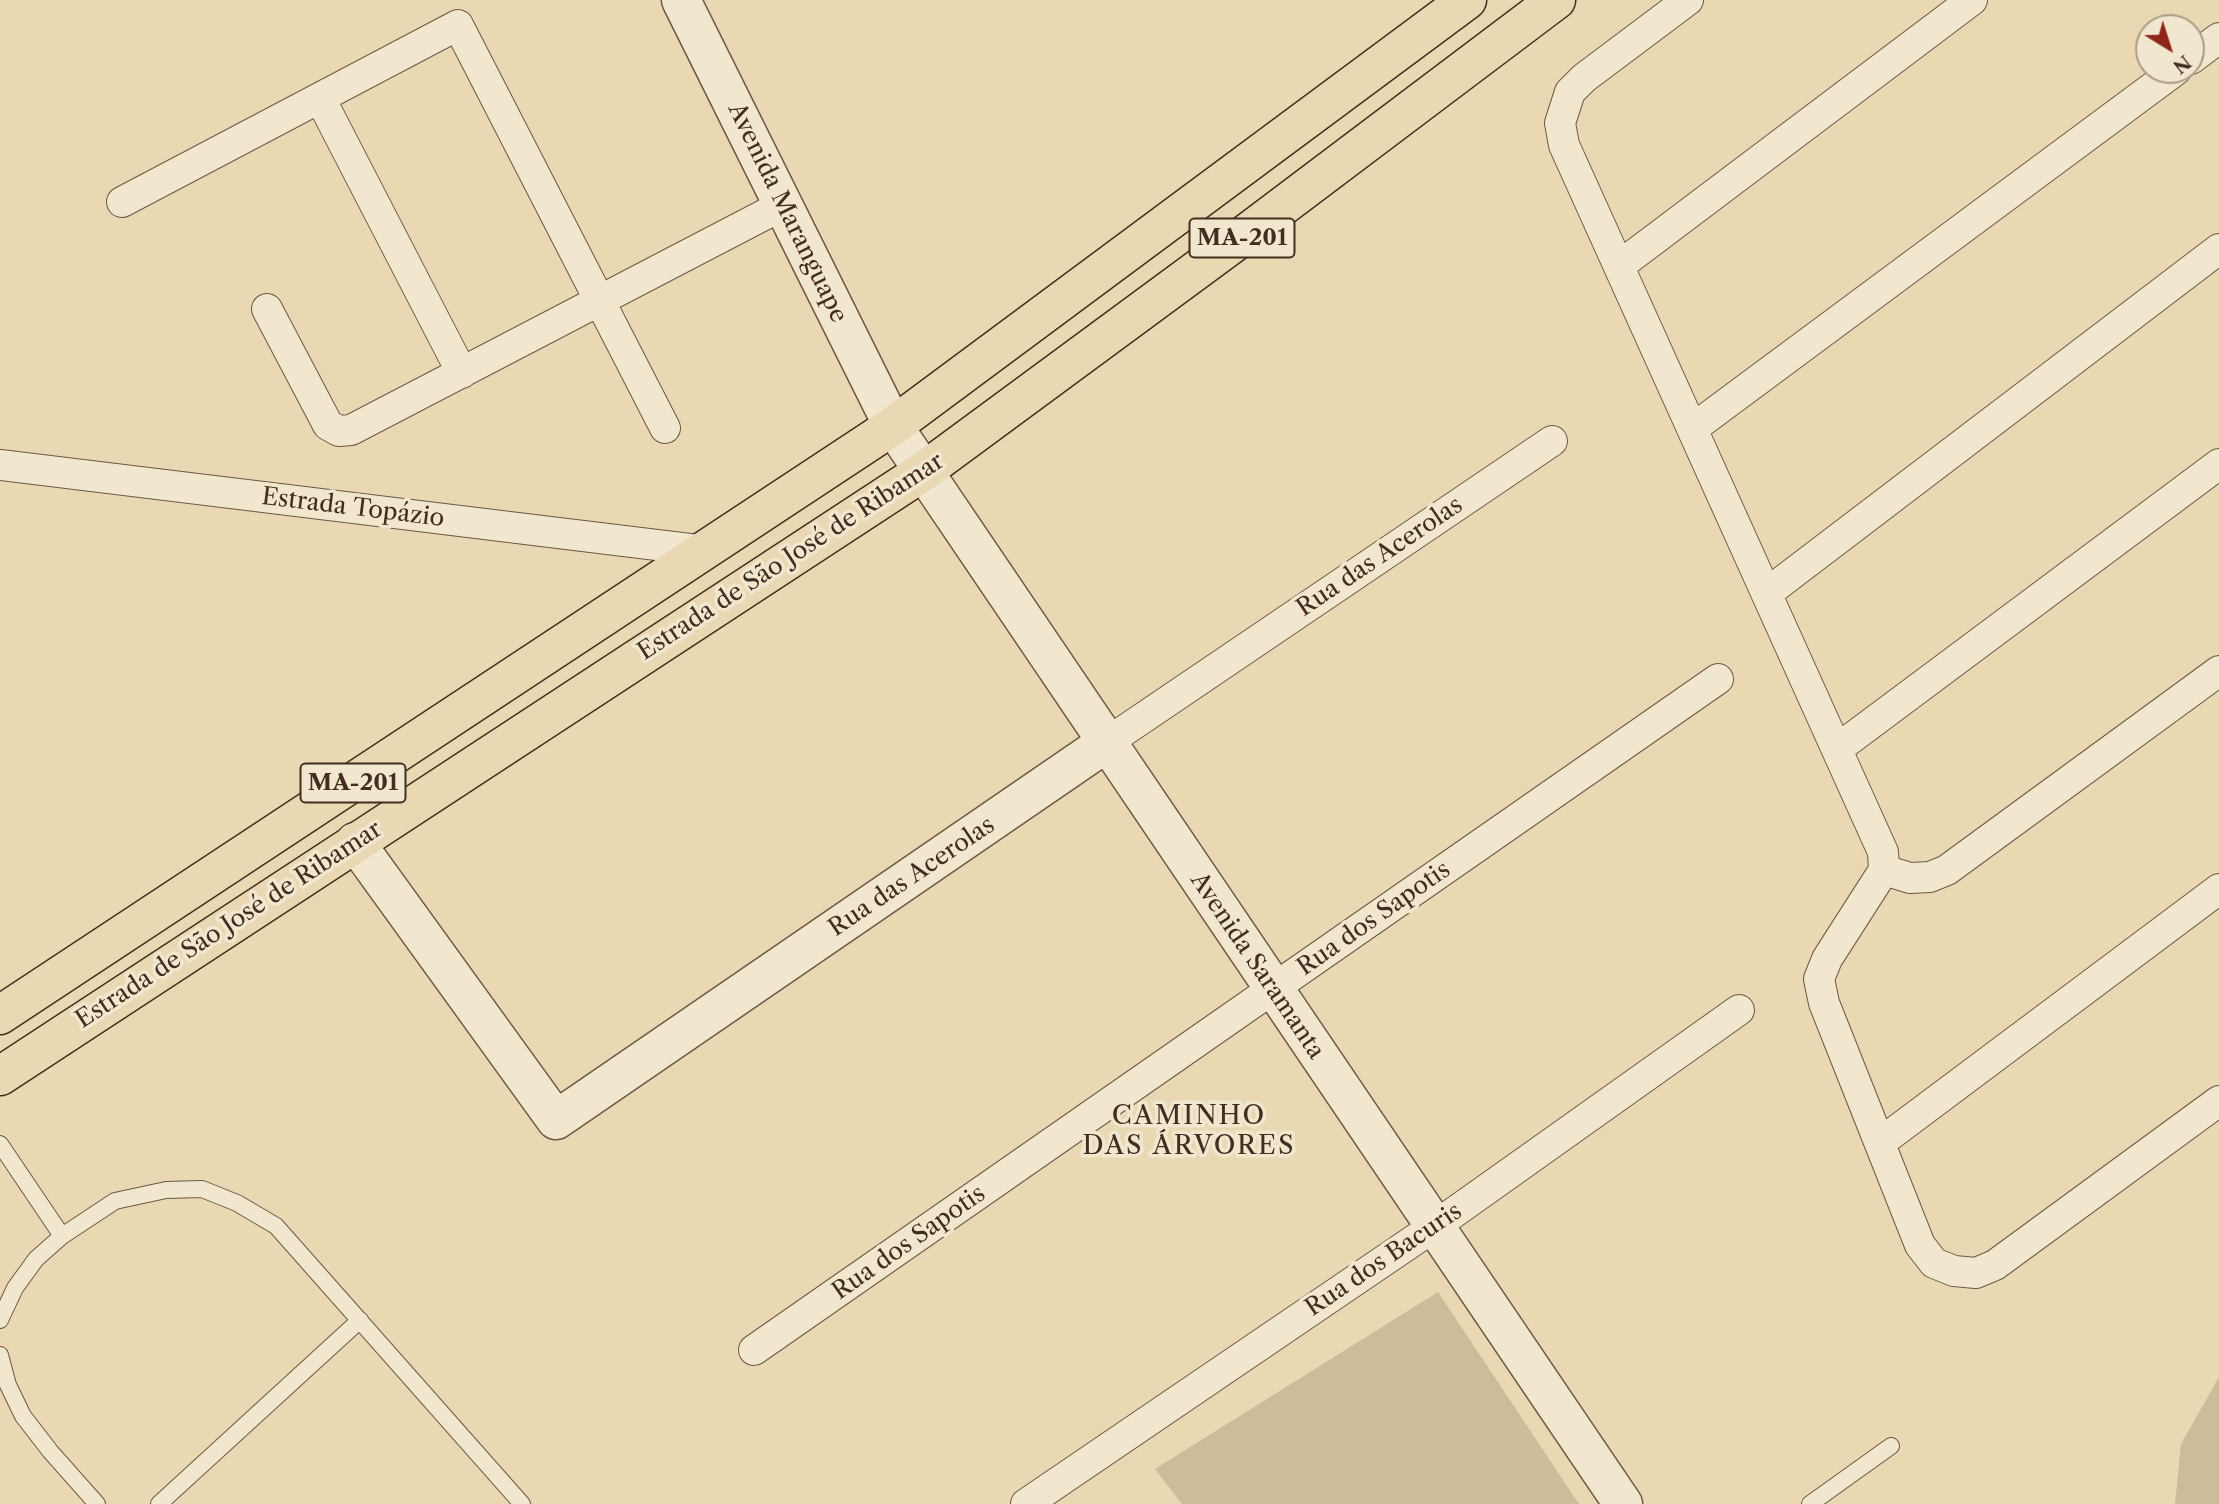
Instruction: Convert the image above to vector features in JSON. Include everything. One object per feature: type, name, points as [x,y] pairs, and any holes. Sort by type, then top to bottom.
[{"type":"main road","name":"Estrada de São José de Ribamar","points":[[0,1015],[893,426],[1467,0]]},
{"type":"main road","name":"Estrada de São José de Ribamar","points":[[0,1076],[924,471],[1251,230],[1556,0]]},
{"type":"street","name":"Avenida Maranguape","points":[[681,0],[893,426]]},
{"type":"street","points":[[1688,0],[1584,78],[1570,92],[1560,123],[1564,145],[1883,852],[1884,870],[1827,959],[1819,979],[1824,1003],[1920,1245],[1934,1263],[1954,1271],[1976,1273],[1995,1265],[2219,1101]]},
{"type":"street","points":[[1619,266],[1972,0]]},
{"type":"street","points":[[122,202],[458,26],[665,428]]},
{"type":"street","points":[[1692,429],[2157,84]]},
{"type":"street","points":[[320,98],[463,373]]},
{"type":"street","points":[[267,309],[328,425],[338,431],[351,430],[783,205]]},
{"type":"street","points":[[1767,593],[2219,249]]},
{"type":"street","name":"Avenida Saramanta","points":[[893,426],[1623,1504]]},
{"type":"street","name":"Rua das Acerolas","points":[[355,842],[556,1120],[1552,441]]},
{"type":"street","points":[[1837,749],[2219,464]]},
{"type":"street","name":"Estrada Topázio","points":[[0,465],[706,551]]},
{"type":"street","points":[[1884,870],[1910,878],[1930,877],[1947,870],[2219,671]]},
{"type":"street","name":"Rua dos Sapotis","points":[[754,1350],[1718,679]]},
{"type":"street","points":[[1881,1142],[2219,889]]},
{"type":"street","name":"Rua dos Bacuris","points":[[1026,1504],[1435,1226],[1738,1010]]},
{"type":"lane","points":[[0,1143],[62,1236]]},
{"type":"lane","points":[[0,1320],[15,1289],[36,1259],[62,1236],[115,1202],[166,1190],[202,1189],[237,1203],[276,1226],[522,1504]]},
{"type":"lane","points":[[159,1504],[360,1320]]},
{"type":"lane","points":[[0,1355],[8,1385],[23,1416],[97,1504]]},
{"type":"lane","points":[[1810,1504],[1891,1446]]},
{"type":"shaded area","points":[[1438,1292],[1579,1504],[1182,1504],[1155,1469]]},
{"type":"shaded area","points":[[2219,1377],[2219,1504],[2175,1504],[2181,1444]]},
{"type":"district","name":"CAMINHO DAS ÁRVORES","points":[[1189,1131]]}]
